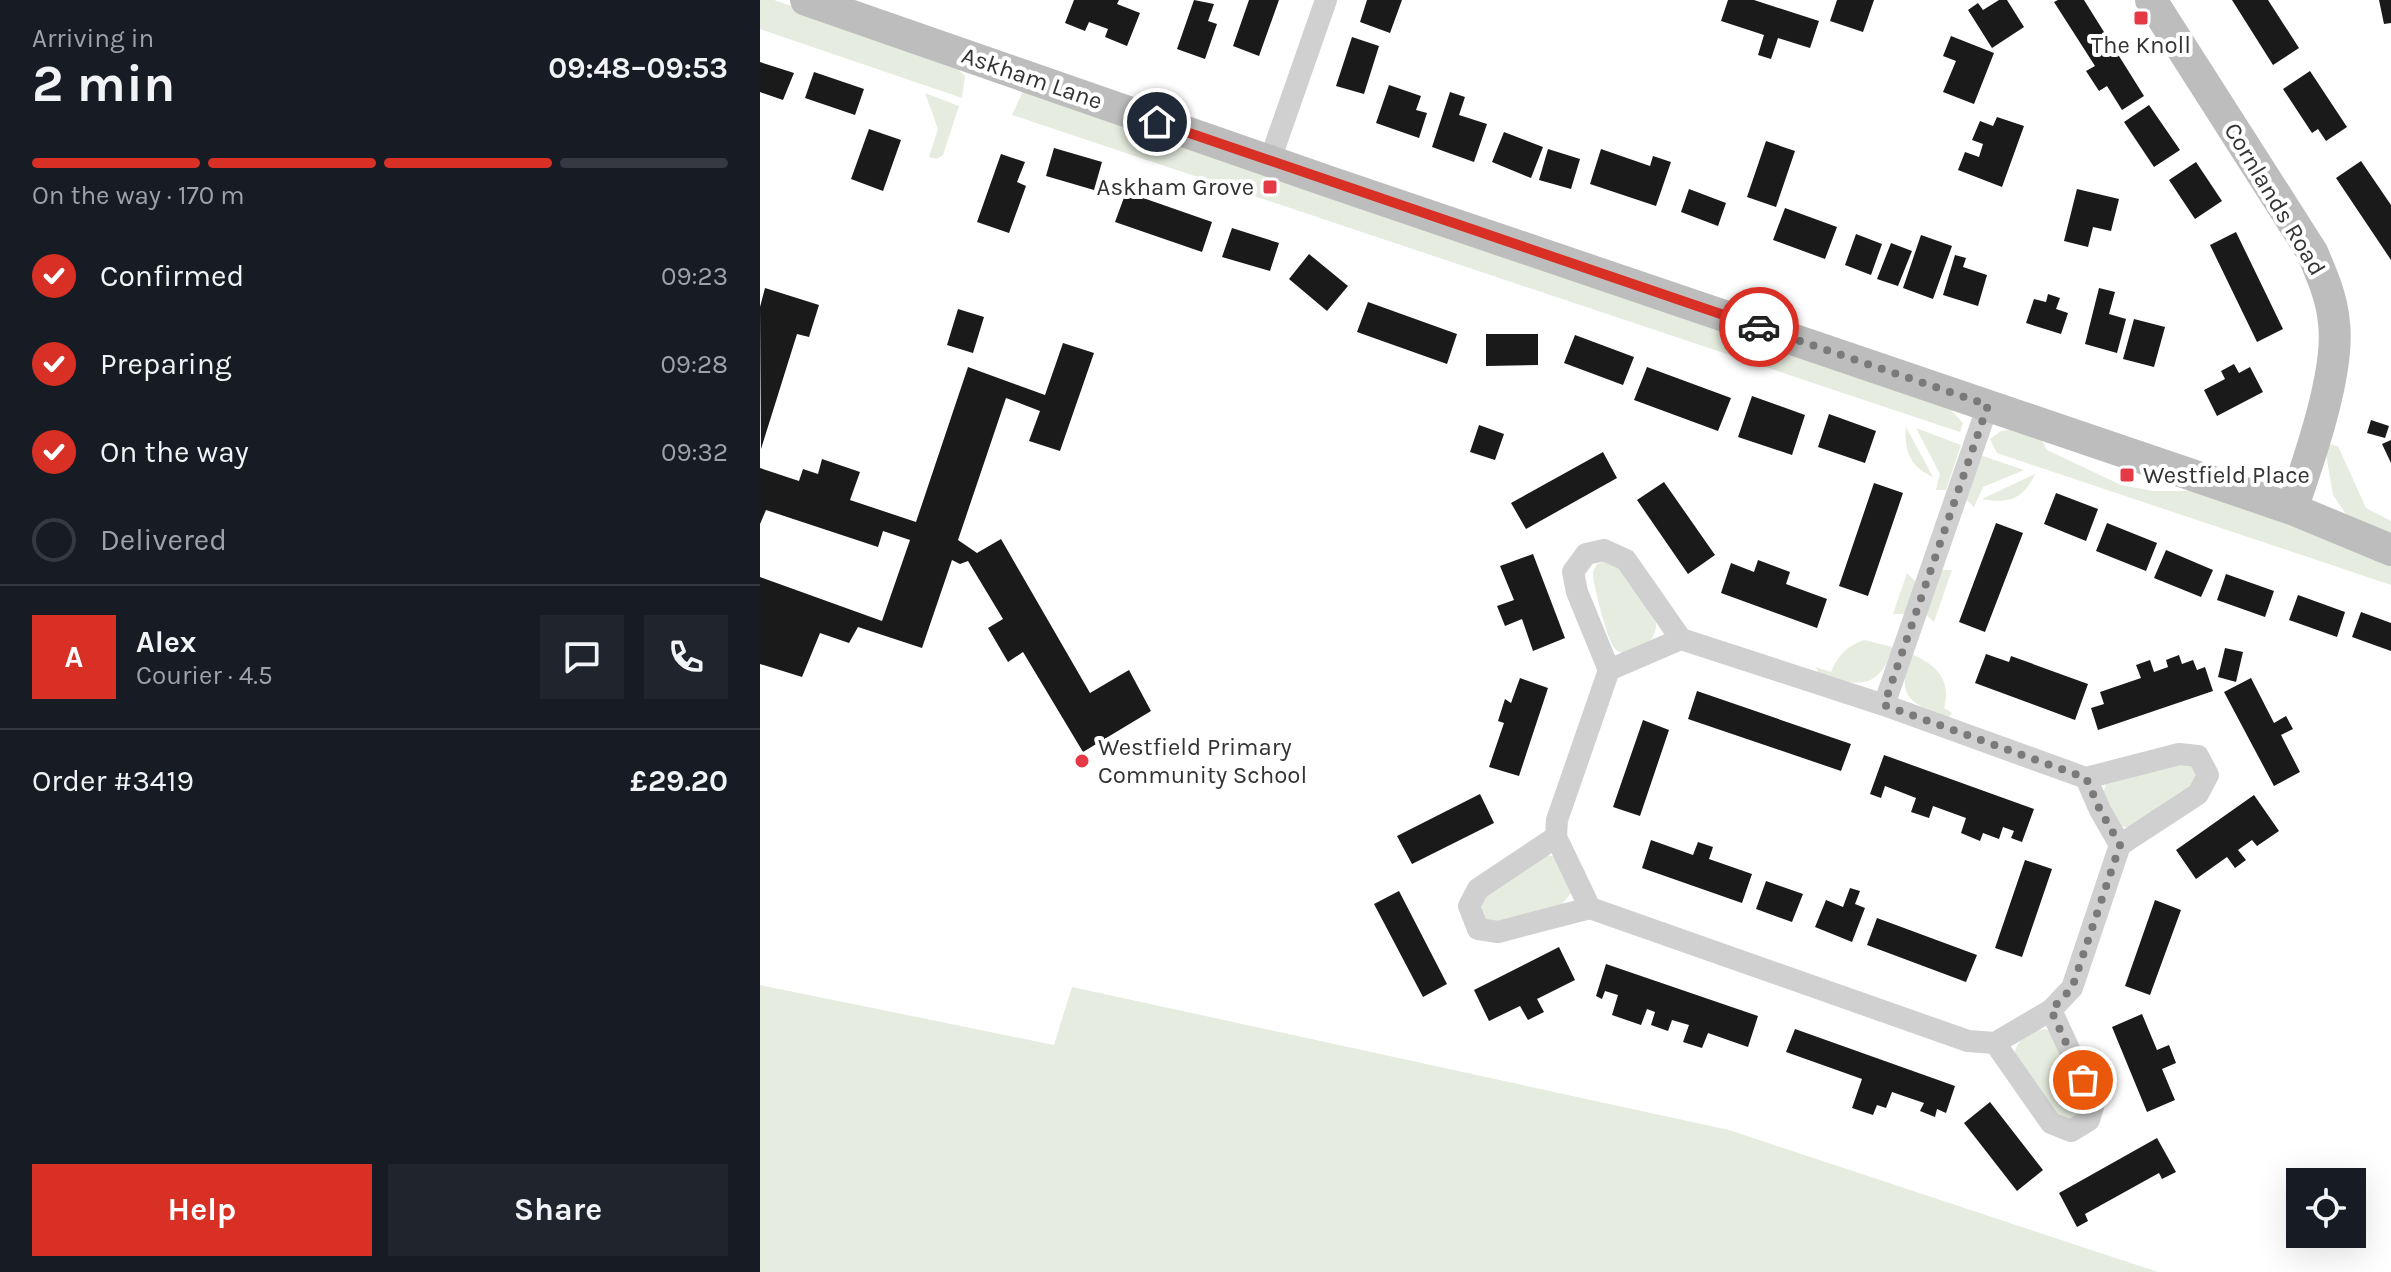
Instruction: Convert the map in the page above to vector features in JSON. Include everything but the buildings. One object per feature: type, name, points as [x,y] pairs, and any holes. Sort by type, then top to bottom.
[{"type":"street","name":"Askham Lane","points":[[806,0],[2292,509],[2391,550]]},
{"type":"street","points":[[1270,160],[1326,0]]},
{"type":"street","name":"Cornlands Road","points":[[2151,0],[2312,252],[2330,298],[2335,324],[2335,350],[2292,509]]},
{"type":"street","points":[[1884,705],[1988,405]]},
{"type":"street","points":[[1556,837],[1478,889],[1469,906],[1478,929],[1498,932],[1590,908],[1968,1041],[1995,1043],[2051,1010],[2072,988],[2120,845],[2198,794],[2208,775],[2198,756],[2179,754],[2086,778],[1884,705],[1681,639],[1626,560],[1604,550],[1586,554],[1573,572],[1577,592],[1609,670],[1557,820],[1556,837],[1590,908]]},
{"type":"street","points":[[1609,670],[1681,639]]},
{"type":"street","points":[[2086,778],[2120,845]]},
{"type":"street","points":[[1995,1043],[2051,1123],[2071,1131],[2089,1120],[2094,1103],[2051,1010]]},
{"type":"shaded area","points":[[760,0],[774,0],[950,61],[965,76],[962,98],[760,29]]},
{"type":"shaded area","points":[[1024,89],[1948,407],[1963,423],[1960,432],[1012,115]]},
{"type":"shaded area","points":[[925,93],[959,106],[943,155],[937,159],[929,157],[938,129]]},
{"type":"shaded area","points":[[1906,427],[1933,477],[1910,457]]},
{"type":"shaded area","points":[[1916,428],[1961,445],[1946,490],[1936,490],[1940,474]]},
{"type":"shaded area","points":[[2019,428],[2041,439],[2047,450],[2121,485],[2153,491],[2192,491],[2241,504],[2391,564],[2391,585],[1997,453],[1990,439],[2001,431]]},
{"type":"shaded area","points":[[2324,443],[2338,446],[2366,508],[2391,521],[2391,538],[2346,514],[2333,495]]},
{"type":"shaded area","points":[[1980,455],[2024,470],[1983,487],[1974,507],[1966,499]]},
{"type":"shaded area","points":[[2035,474],[2026,489],[2014,498],[2000,501],[1982,499]]},
{"type":"shaded area","points":[[1605,561],[1617,563],[1656,623],[1656,630],[1649,642],[1637,651],[1623,653],[1616,650],[1609,637],[1593,576],[1597,564]]},
{"type":"shaded area","points":[[1939,570],[1952,570],[1934,622],[1925,614]]},
{"type":"shaded area","points":[[1907,573],[1916,582],[1905,614],[1893,614]]},
{"type":"shaded area","points":[[1864,640],[1893,647],[1881,672],[1873,678],[1855,683],[1818,673],[1816,667],[1831,672],[1844,652]]},
{"type":"shaded area","points":[[1911,654],[1935,668],[1944,681],[1944,708],[1952,713],[1947,719],[1909,697],[1905,680]]},
{"type":"shaded area","points":[[2189,762],[2197,778],[2194,788],[2130,828],[2121,826],[2102,796],[2107,781]]},
{"type":"shaded area","points":[[1545,855],[1553,856],[1571,893],[1562,904],[1493,922],[1486,921],[1479,901]]},
{"type":"shaded area","points":[[760,985],[1054,1045],[1072,987],[1729,1130],[2158,1272],[760,1272]]},
{"type":"shaded area","points":[[2044,1029],[2053,1031],[2086,1100],[2080,1115],[2070,1120],[2057,1115],[2014,1055],[2024,1037]]},
{"type":"way so far","points":[[1759,327],[1988,405],[1884,705],[2086,778],[2120,845],[2072,988],[2051,1010],[2083,1080]]},
{"type":"place","name":"The Knoll","points":[[2141,18]]},
{"type":"place","name":"Askham Grove","points":[[1270,187]]},
{"type":"place","name":"Westfield Place","points":[[2127,475]]},
{"type":"place","name":"Westfield Primary Community School","points":[[1082,761]]},
{"type":"route","points":[[1157,122],[1759,327]]}]
